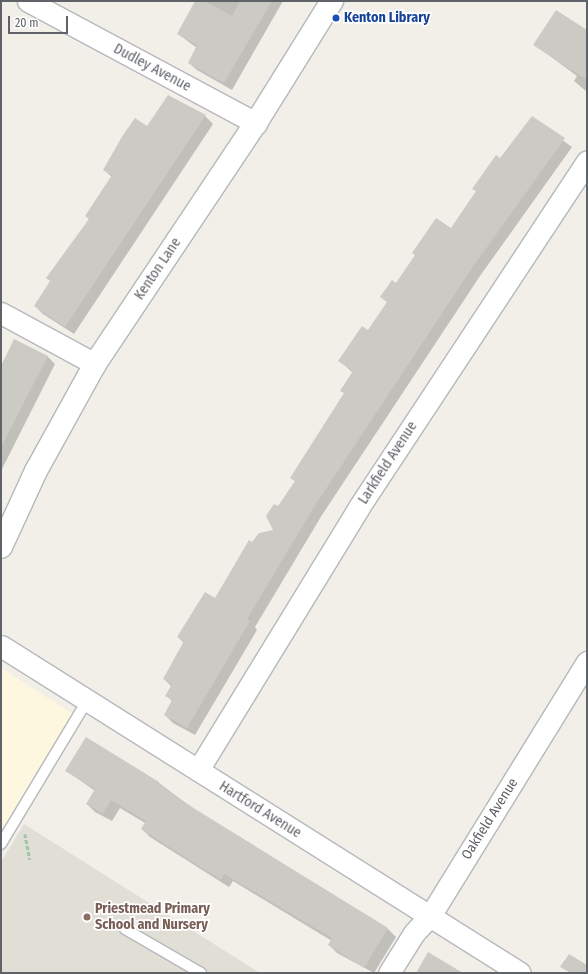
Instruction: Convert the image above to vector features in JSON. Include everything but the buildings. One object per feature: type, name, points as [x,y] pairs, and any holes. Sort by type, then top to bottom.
[{"type":"street","name":"Dudley Avenue","points":[[28,1],[256,123]]},
{"type":"street","name":"Kenton Lane","points":[[1,546],[36,471],[95,364],[256,123],[332,1]]},
{"type":"street","name":"Larkfield Avenue","points":[[198,770],[359,507],[587,161]]},
{"type":"street","points":[[1,313],[95,364]]},
{"type":"street","name":"Hartford Avenue","points":[[1,646],[88,699],[520,973]]},
{"type":"street","name":"Oakfield Avenue","points":[[389,973],[414,933],[430,916],[587,662]]},
{"type":"lane","points":[[1,844],[88,699]]},
{"type":"lane","points":[[125,929],[202,973]]},
{"type":"shaded area","points":[[1,668],[82,720],[1,836]]},
{"type":"shaded area","name":"Priestmead Primary School and Nursery","points":[[24,824],[260,973],[1,973],[1,862]]},
{"type":"place","name":"Kenton Library","points":[[336,18]]},
{"type":"place","name":"Priestmead Primary School and Nursery","points":[[87,917]]}]
